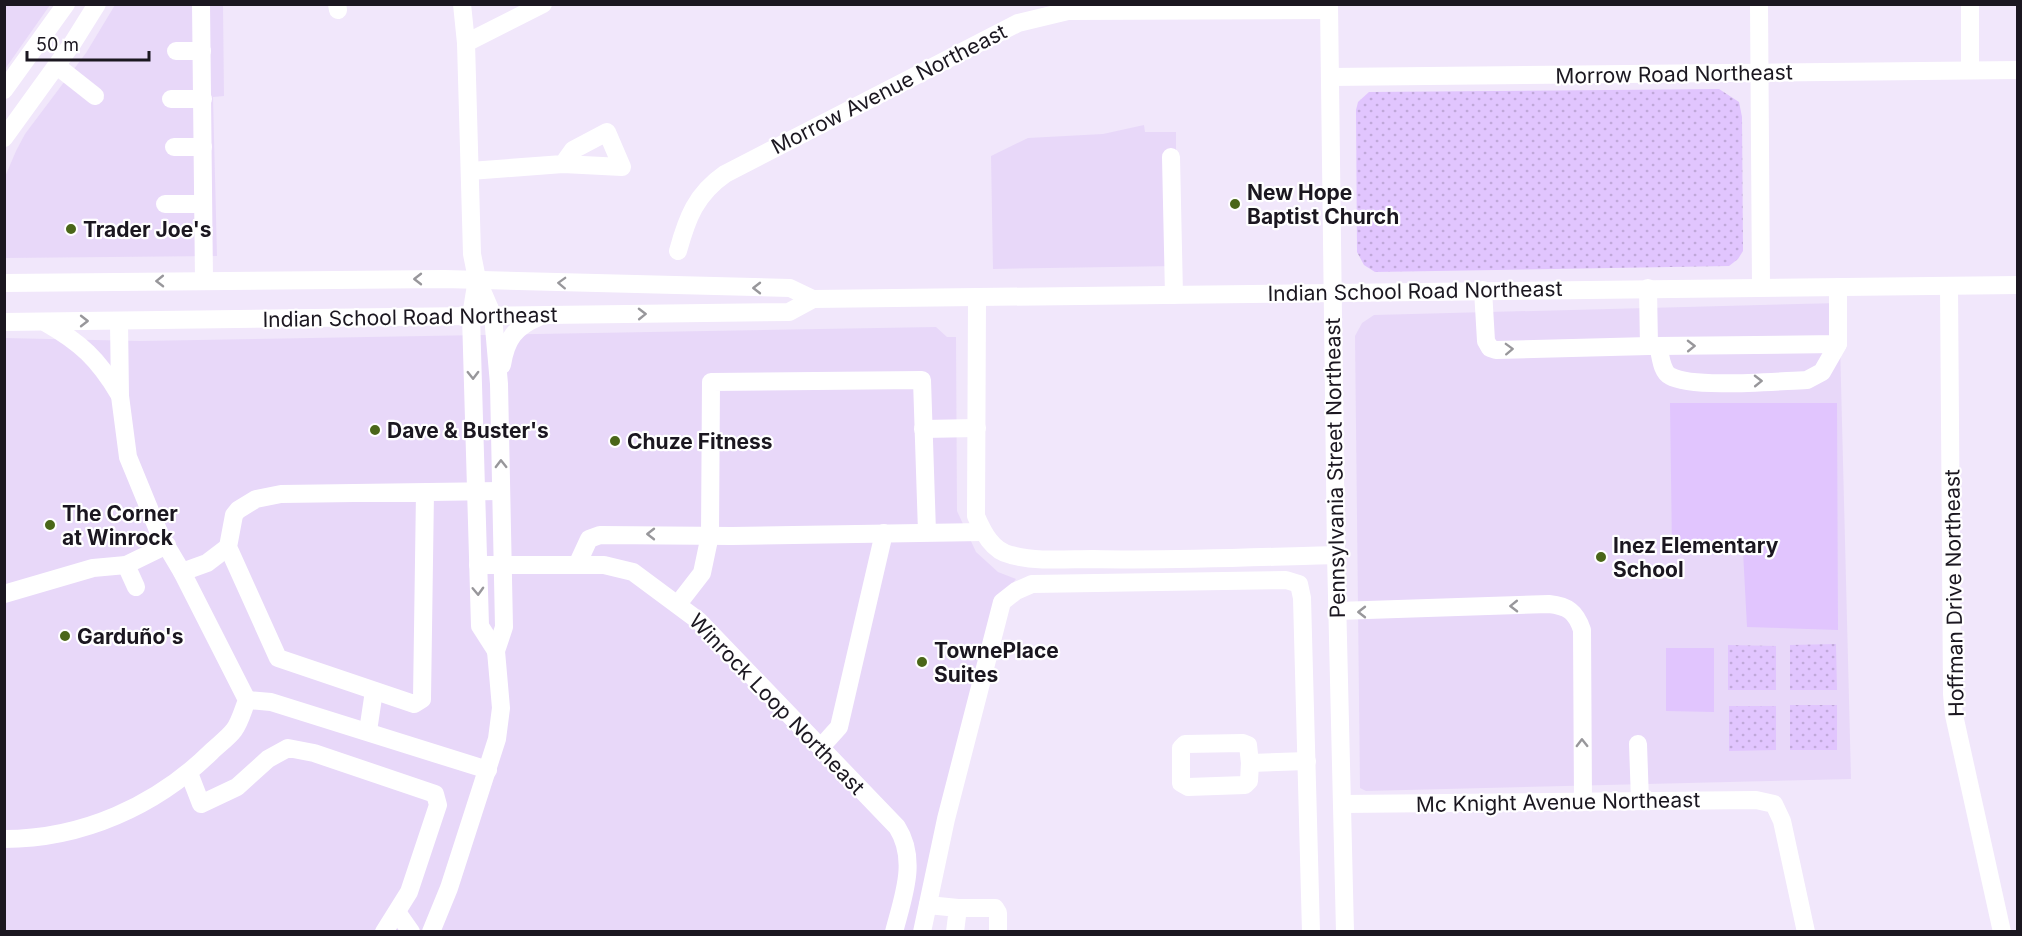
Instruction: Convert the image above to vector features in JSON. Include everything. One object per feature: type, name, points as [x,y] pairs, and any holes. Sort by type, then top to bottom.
[{"type":"street","points":[[4,90],[66,4]]},
{"type":"street","points":[[4,138],[57,66],[97,4]]},
{"type":"street","points":[[201,4],[203,147],[209,171],[203,204],[204,280]]},
{"type":"street","points":[[431,932],[443,906],[488,770],[500,722],[496,651],[504,627],[499,384],[493,316],[477,279],[472,254],[466,43],[462,4]]},
{"type":"street","points":[[466,43],[543,4]]},
{"type":"street","points":[[1759,4],[1761,287]]},
{"type":"street","points":[[1970,4],[1970,70]]},
{"type":"street","name":"Pennsylvania Street Northeast","points":[[1329,7],[1336,555],[1345,932]]},
{"type":"street","name":"Morrow Avenue Northeast","points":[[678,251],[687,219],[697,199],[725,174],[1018,23],[1068,11],[1329,7]]},
{"type":"street","points":[[176,51],[202,51]]},
{"type":"street","points":[[57,66],[95,96]]},
{"type":"street","name":"Morrow Road Northeast","points":[[1330,77],[2018,70]]},
{"type":"street","points":[[171,99],[202,99]]},
{"type":"street","points":[[174,147],[203,147]]},
{"type":"street","points":[[1171,157],[1174,295]]},
{"type":"street","points":[[470,171],[563,164]]},
{"type":"street","points":[[165,204],[203,204]]},
{"type":"street","points":[[477,279],[471,316],[480,626],[496,651]]},
{"type":"street","name":"Indian School Road Northeast","points":[[4,284],[204,280],[477,279],[790,288],[813,299],[977,299],[1332,291],[2018,285]]},
{"type":"street","name":"Hoffman Drive Northeast","points":[[1949,286],[1952,694],[1954,715],[2002,932]]},
{"type":"street","points":[[1648,288],[1654,346],[1664,370],[1670,376],[1700,382],[1807,380],[1822,372],[1838,344],[1838,287]]},
{"type":"street","points":[[1484,290],[1486,341],[1490,348],[1496,350],[1838,344]]},
{"type":"street","name":"Indian School Road Northeast","points":[[4,322],[789,312],[813,299]]},
{"type":"street","points":[[977,299],[976,516],[983,532],[996,547],[1009,555],[1036,558],[1124,560],[1336,555]]},
{"type":"street","points":[[499,384],[504,352],[510,336],[526,322],[542,315]]},
{"type":"street","points":[[43,321],[74,339],[96,358],[120,396]]},
{"type":"street","points":[[4,838],[39,837],[90,826],[135,807],[189,773],[235,729],[247,700],[182,572],[160,534],[128,457],[120,396],[119,321]]},
{"type":"street","points":[[678,604],[702,573],[710,535],[711,382],[922,380],[927,532]]},
{"type":"street","points":[[923,429],[977,428]]},
{"type":"street","points":[[425,492],[422,699],[414,704],[278,658],[228,547],[234,515],[256,498],[281,494],[475,491],[501,491]]},
{"type":"street","points":[[577,565],[589,538],[600,534],[983,532]]},
{"type":"street","points":[[821,747],[839,727],[884,533]]},
{"type":"street","points":[[4,594],[93,568],[126,565],[167,545]]},
{"type":"street","points":[[182,572],[207,563],[228,547]]},
{"type":"street","points":[[126,565],[136,587]]},
{"type":"street","name":"Winrock Loop Northeast","points":[[478,565],[577,565],[624,568],[642,577],[699,621],[897,827],[907,848],[907,874],[894,932]]},
{"type":"street","points":[[922,932],[946,819],[1002,602],[1032,584],[1275,580],[1299,584],[1302,598],[1311,932]]},
{"type":"street","points":[[1337,611],[1549,604],[1571,610],[1577,616],[1582,630],[1583,802]]},
{"type":"street","points":[[368,730],[374,691]]},
{"type":"street","points":[[247,700],[271,702],[368,730],[488,770]]},
{"type":"street","points":[[1638,744],[1640,801]]},
{"type":"street","points":[[189,773],[201,804],[237,787],[268,759],[288,748],[314,753],[435,794],[438,805],[410,892],[384,932]]},
{"type":"street","points":[[1250,763],[1306,760]]},
{"type":"street","name":"Mc Knight Avenue Northeast","points":[[1342,804],[1756,800],[1774,804],[1782,821],[1806,932]]},
{"type":"street","points":[[928,905],[995,908],[998,913],[998,932]]},
{"type":"street","points":[[955,932],[958,908]]},
{"type":"street","points":[[397,912],[411,932]]},
{"type":"shaded area","points":[[4,5],[50,5],[5,69]]},
{"type":"shaded area","points":[[115,5],[223,5],[224,96],[213,97],[217,256],[5,258],[4,179],[16,151],[25,134],[86,53]]},
{"type":"shaded area","points":[[1719,89],[1739,102],[1742,117],[1743,251],[1738,259],[1729,266],[1375,272],[1364,265],[1357,252],[1356,110],[1358,102],[1369,92]]},
{"type":"shaded area","points":[[1144,125],[1145,132],[1176,132],[1176,266],[993,269],[991,156],[1028,138],[1103,134]]},
{"type":"shaded area","name":"Inez Elementary School","points":[[1839,303],[1851,779],[1366,791],[1360,788],[1355,336],[1362,323],[1374,315]]},
{"type":"shaded area","points":[[936,327],[947,337],[956,337],[957,511],[976,552],[998,572],[1016,579],[996,605],[917,931],[5,931],[4,338],[140,341]]},
{"type":"shaded area","points":[[1670,403],[1837,403],[1838,630],[1747,627],[1743,551],[1672,550]]},
{"type":"shaded area","points":[[1836,644],[1837,690],[1790,690],[1790,645]]},
{"type":"shaded area","points":[[1728,645],[1776,646],[1776,690],[1728,690]]},
{"type":"shaded area","points":[[1666,648],[1714,648],[1714,712],[1666,711]]},
{"type":"shaded area","points":[[1790,705],[1837,705],[1837,750],[1790,750]]},
{"type":"shaded area","points":[[1729,706],[1776,706],[1776,750],[1729,751]]},
{"type":"place","name":"New Hope Baptist Church","points":[[1235,204]]},
{"type":"place","name":"Trader Joe's","points":[[71,229]]},
{"type":"place","name":"Dave & Buster's","points":[[375,430]]},
{"type":"place","name":"Chuze Fitness","points":[[615,441]]},
{"type":"place","name":"The Corner at Winrock","points":[[50,525]]},
{"type":"place","name":"Inez Elementary School","points":[[1601,557]]},
{"type":"place","name":"Garduño's","points":[[65,636]]},
{"type":"place","name":"TownePlace Suites","points":[[922,662]]}]
